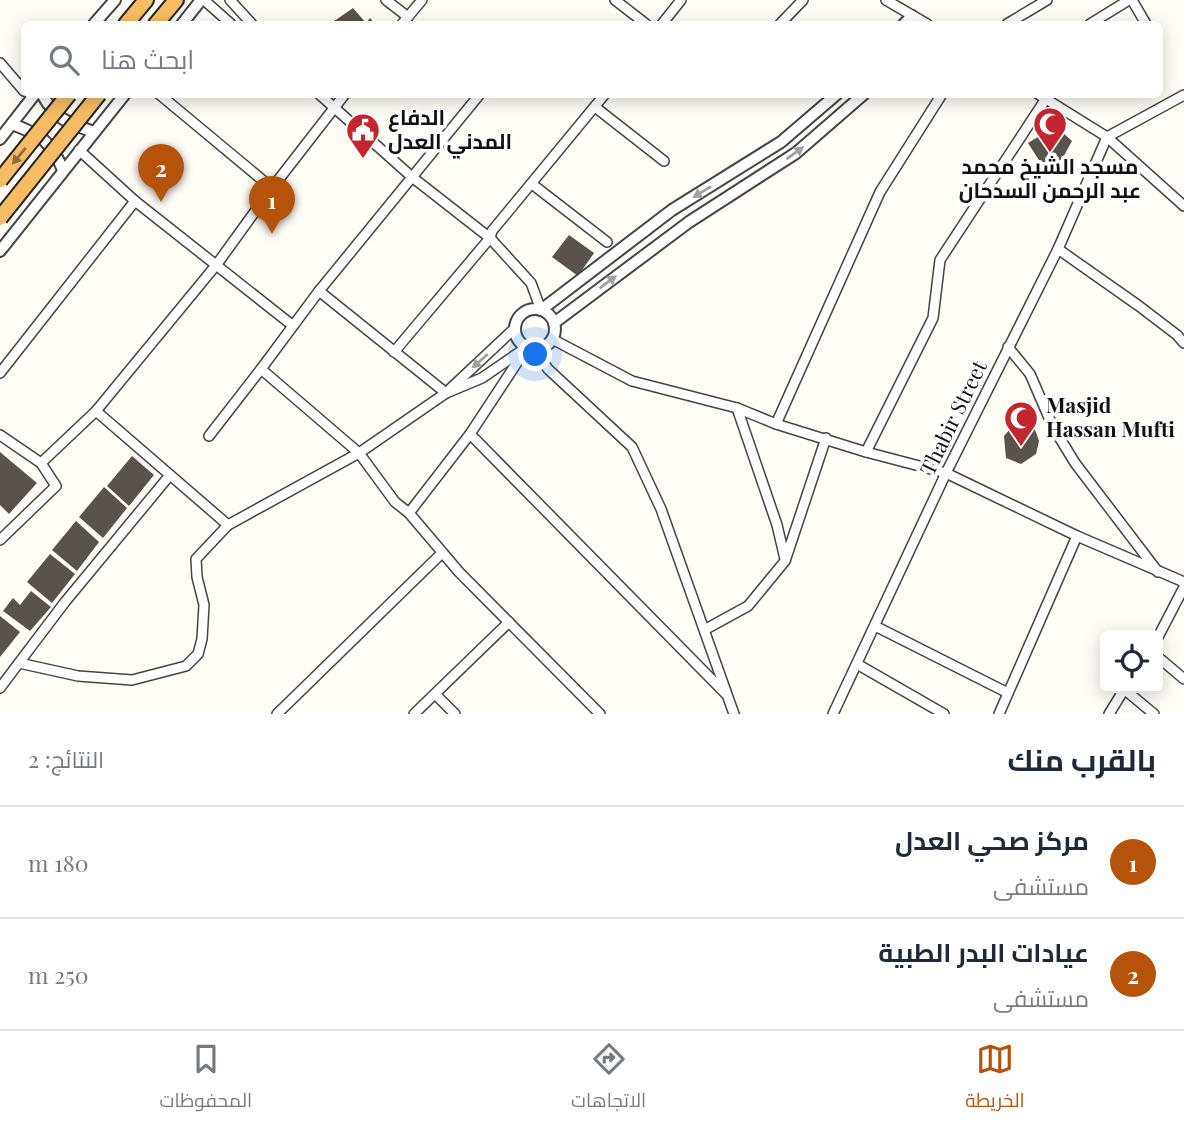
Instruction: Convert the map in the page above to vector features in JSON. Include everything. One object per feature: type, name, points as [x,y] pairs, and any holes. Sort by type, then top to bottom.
[{"type":"highway","points":[[128,21],[146,0]]},
{"type":"highway","points":[[158,21],[176,0]]},
{"type":"highway","points":[[0,180],[66,98]]},
{"type":"highway","points":[[0,218],[96,98]]},
{"type":"street","points":[[97,21],[115,0]]},
{"type":"street","points":[[185,21],[203,0],[228,21]]},
{"type":"street","points":[[230,0],[249,21]]},
{"type":"street","points":[[386,0],[405,21],[422,0]]},
{"type":"street","points":[[615,0],[642,21]]},
{"type":"street","points":[[664,21],[681,0]]},
{"type":"street","points":[[783,21],[803,0]]},
{"type":"street","points":[[886,0],[908,20]]},
{"type":"street","points":[[1012,21],[1047,0]]},
{"type":"street","points":[[1095,21],[1131,0],[1144,21]]},
{"type":"street","points":[[0,63],[21,84]]},
{"type":"street","points":[[1107,137],[1184,95]]},
{"type":"street","points":[[0,139],[30,98]]},
{"type":"street","points":[[36,98],[63,121],[94,132]]},
{"type":"street","points":[[0,251],[122,98]]},
{"type":"street","points":[[164,98],[272,188]]},
{"type":"street","points":[[322,98],[412,177],[490,238],[531,283],[541,310]]},
{"type":"street","points":[[41,463],[96,411],[217,264],[342,98]]},
{"type":"street","points":[[209,436],[292,325],[477,98]]},
{"type":"street","points":[[394,352],[602,98]]},
{"type":"street","points":[[541,310],[672,211],[781,142],[831,98]]},
{"type":"street","points":[[554,323],[689,222],[796,153],[859,98]]},
{"type":"street","points":[[776,424],[880,192],[939,98]]},
{"type":"street","points":[[866,453],[933,318],[940,260],[1040,98]]},
{"type":"street","points":[[1043,98],[1107,137],[1184,206]]},
{"type":"street","points":[[595,107],[664,161]]},
{"type":"street","points":[[12,124],[45,139],[55,150],[63,170]]},
{"type":"street","name":"Thabir Street","points":[[833,714],[946,473],[1058,249],[1107,137]]},
{"type":"street","points":[[79,150],[135,201],[292,325]]},
{"type":"street","points":[[532,184],[607,242]]},
{"type":"street","points":[[0,373],[135,201]]},
{"type":"street","points":[[1058,249],[1139,306],[1184,343]]},
{"type":"street","points":[[319,291],[446,393]]},
{"type":"street","points":[[446,393],[482,378],[530,348],[544,346],[554,334],[554,323],[546,313],[534,309],[523,313],[515,323],[518,340],[530,348],[548,369],[632,447],[661,509],[706,629],[734,714]]},
{"type":"street","points":[[19,663],[78,676],[132,680],[186,666],[198,654],[202,639],[204,605],[196,559],[228,525],[359,453],[446,393],[514,329]]},
{"type":"street","points":[[552,339],[632,381],[737,408],[776,424],[866,453],[946,473],[1184,584],[1161,630]]},
{"type":"street","points":[[1008,347],[1030,374],[1053,427],[1075,463],[1159,573]]},
{"type":"street","points":[[409,513],[470,435],[530,348]]},
{"type":"street","points":[[261,369],[359,453],[395,502],[409,513],[442,553],[600,714]]},
{"type":"street","points":[[737,408],[777,525],[785,561]]},
{"type":"street","points":[[96,411],[228,525]]},
{"type":"street","points":[[0,435],[41,463],[56,486],[0,540]]},
{"type":"street","points":[[470,435],[727,696]]},
{"type":"street","points":[[706,629],[748,606],[785,561],[826,438]]},
{"type":"street","points":[[0,688],[65,602],[170,475]]},
{"type":"street","points":[[999,714],[1077,536]]},
{"type":"street","points":[[277,714],[442,553]]},
{"type":"street","points":[[414,714],[509,622]]},
{"type":"street","points":[[875,626],[1009,693]]},
{"type":"street","points":[[1163,661],[1184,678]]},
{"type":"street","points":[[858,664],[944,714]]},
{"type":"street","points":[[1109,714],[1122,693]]},
{"type":"street","points":[[1131,693],[1154,714]]},
{"type":"street","points":[[435,694],[455,714]]},
{"type":"building","points":[[353,8],[364,21],[334,21]]},
{"type":"building","name":"مسجد الشيخ محمد عبد الرحمن السدحان","points":[[1048,121],[1057,132],[1060,130],[1072,141],[1054,174],[1047,165],[1042,165],[1028,143],[1041,135],[1043,138],[1050,129]]},
{"type":"building","points":[[569,235],[594,253],[578,276],[552,257]]},
{"type":"building","name":"Masjid Hassan Mufti","points":[[1017,421],[1033,424],[1039,441],[1036,454],[1021,464],[1006,458],[1004,436]]},
{"type":"building","points":[[0,452],[37,483],[9,514],[0,505]]},
{"type":"building","points":[[132,456],[154,475],[129,506],[107,486]]},
{"type":"building","points":[[104,487],[127,508],[103,538],[79,517]]},
{"type":"building","points":[[76,521],[99,542],[77,571],[52,550]]},
{"type":"building","points":[[50,554],[75,574],[52,603],[27,582]]},
{"type":"building","points":[[31,591],[51,607],[30,631],[3,611],[13,598],[20,605]]},
{"type":"building","points":[[0,616],[20,632],[0,657]]},
{"type":"place","name":"مسجد الشيخ محمد عبد الرحمن السدحان","points":[[1050,154]]},
{"type":"place","name":"الدفاع المدني العدل","points":[[363,160]]},
{"type":"place","name":"عيادات البدر الطبية","points":[[161,202]]},
{"type":"place","name":"مركز صحي العدل","points":[[272,234]]},
{"type":"place","name":"Masjid Hassan Mufti","points":[[1021,448]]}]
